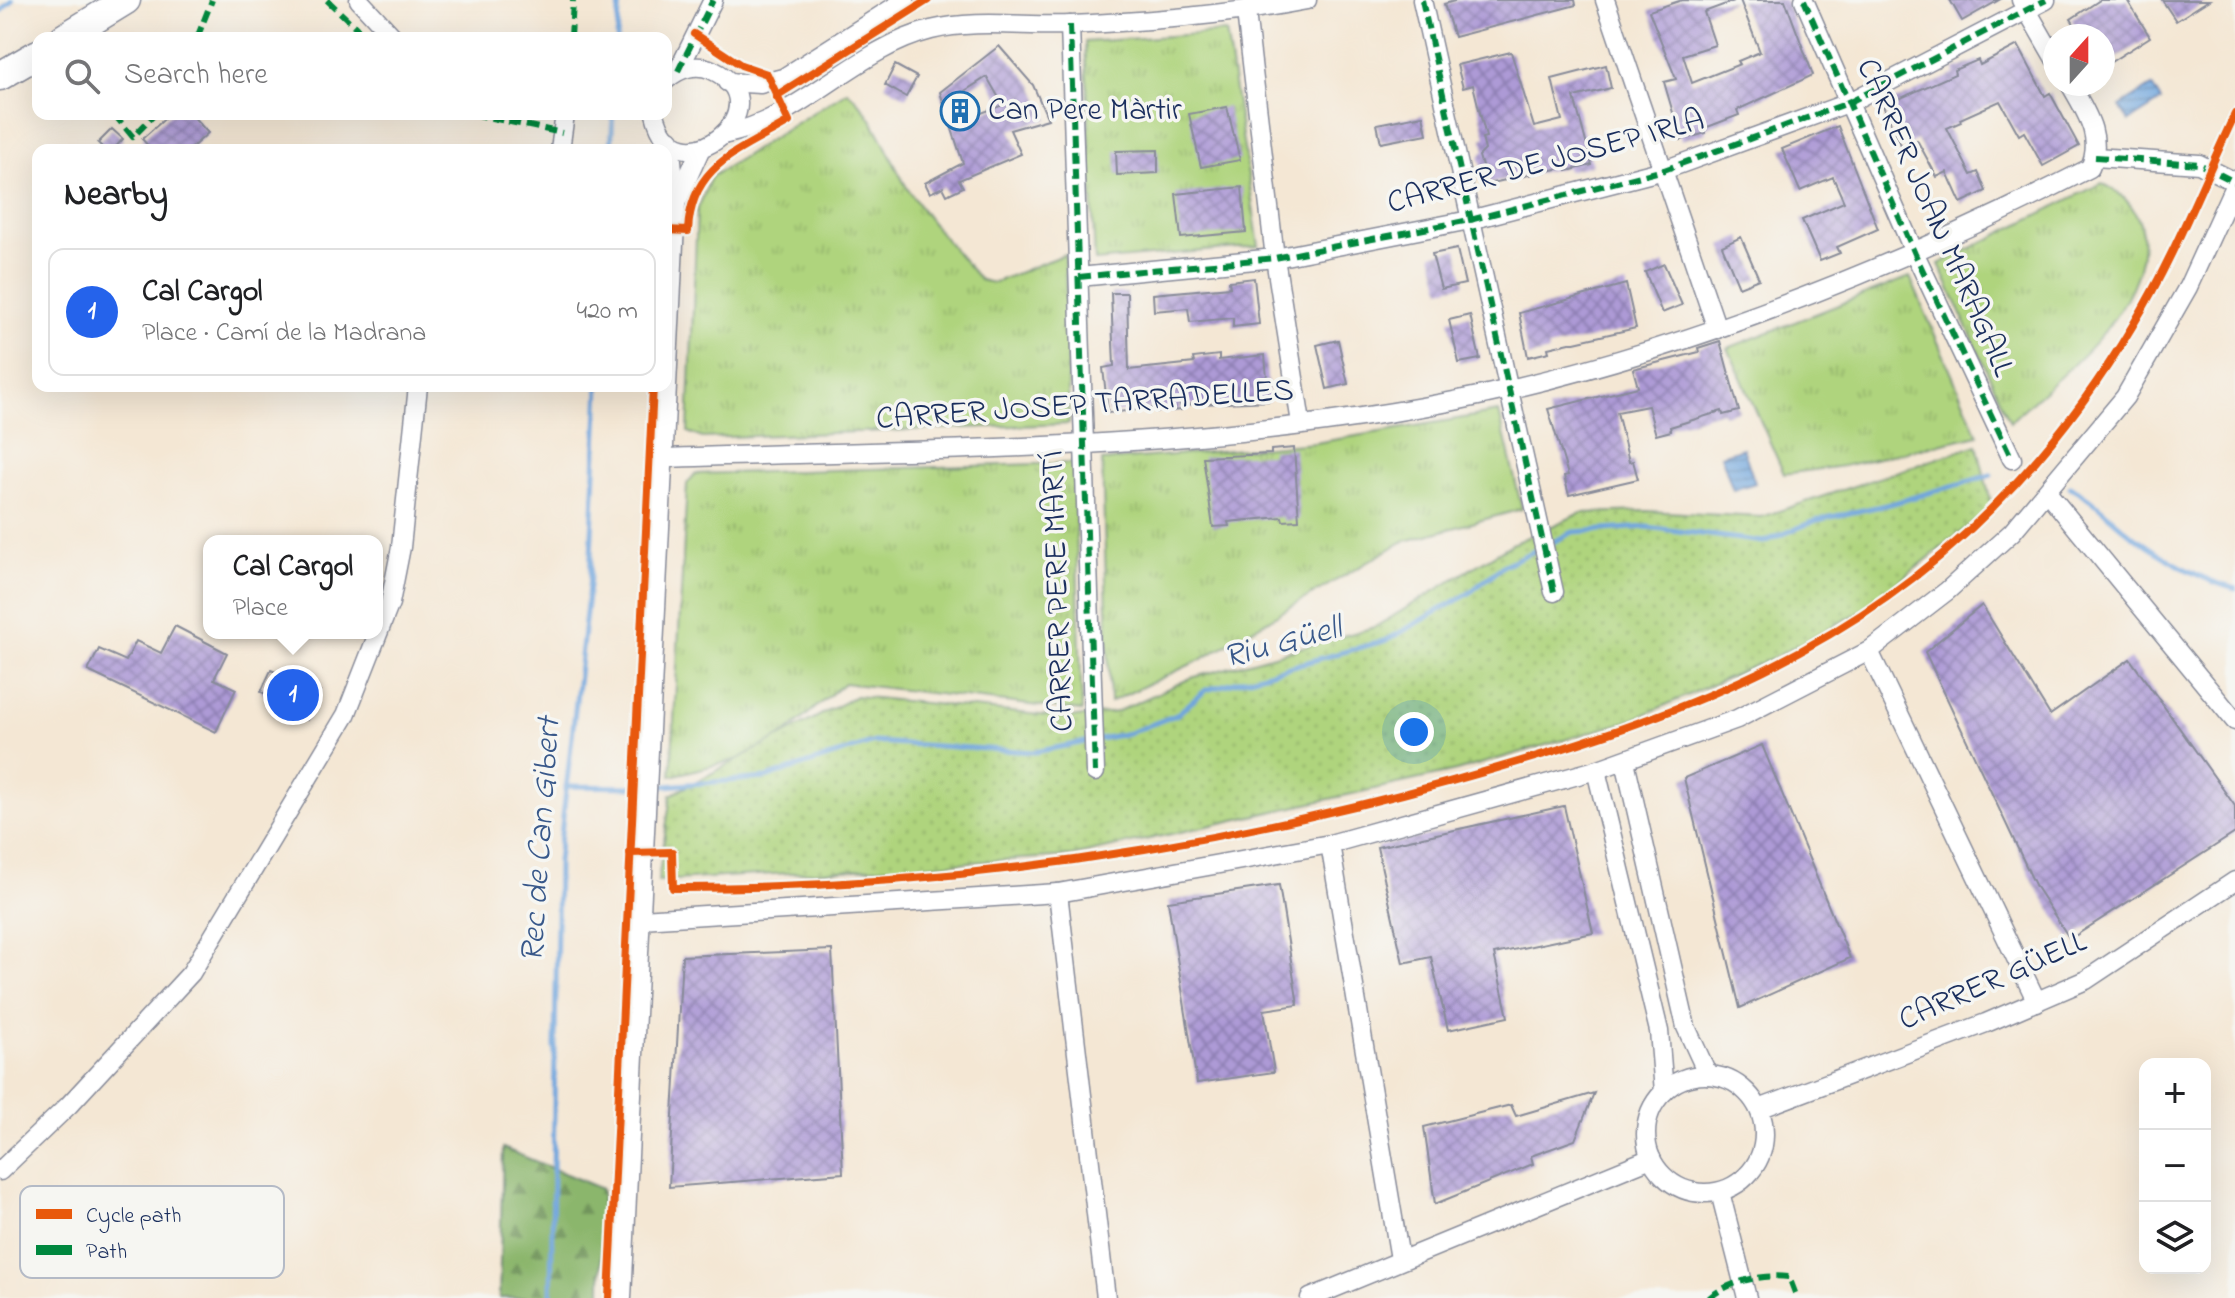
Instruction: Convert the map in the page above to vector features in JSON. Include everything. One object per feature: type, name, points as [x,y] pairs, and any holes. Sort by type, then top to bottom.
[{"type":"main road","points":[[74,32],[126,0]]},
{"type":"main road","points":[[0,76],[32,57]]},
{"type":"street","points":[[672,75],[713,0]]},
{"type":"street","points":[[672,75],[693,67],[708,69],[727,82],[760,84],[783,78],[905,0]]},
{"type":"street","points":[[727,134],[756,128],[881,50],[932,30],[1070,25],[1246,12],[1307,0]]},
{"type":"street","points":[[1422,0],[1554,592]]},
{"type":"street","points":[[1605,0],[1717,329]]},
{"type":"street","name":"CARRER JOAN MARAGALL","points":[[1804,0],[1915,254],[2012,459]]},
{"type":"street","name":"CARRER DE JOSEP IRLA","points":[[1079,277],[1275,258],[1470,220],[1664,170],[1848,103],[2024,6],[2046,0]]},
{"type":"street","points":[[361,1],[389,32]]},
{"type":"street","points":[[2024,6],[2043,38]]},
{"type":"street","points":[[1246,12],[1275,258],[1301,423]]},
{"type":"street","name":"CARRER PERE MARTÍ","points":[[1070,25],[1095,772]]},
{"type":"street","points":[[656,120],[670,139],[684,147],[701,148],[715,144],[727,134],[735,120],[737,104],[727,82]]},
{"type":"street","points":[[641,919],[1058,893],[1330,844],[1625,761],[1737,719],[1869,651],[1957,582],[2012,532],[2125,397],[2188,287],[2235,183],[2199,164],[2092,162],[2096,138],[2077,96]]},
{"type":"street","points":[[561,144],[564,120]]},
{"type":"street","points":[[670,139],[670,144]]},
{"type":"street","points":[[676,203],[701,148]]},
{"type":"street","points":[[672,160],[676,203],[672,281]]},
{"type":"street","name":"CARRER JOSEP TARRADELLES","points":[[663,458],[1085,443],[1205,435],[1301,423],[1510,389],[1717,329],[1915,254],[2092,162]]},
{"type":"street","points":[[383,621],[390,603],[401,547],[417,392]]},
{"type":"street","points":[[622,1298],[666,392]]},
{"type":"street","points":[[2047,492],[2235,721]]},
{"type":"street","points":[[0,1171],[69,1105],[191,973],[346,715],[376,639]]},
{"type":"street","points":[[1869,651],[2037,1002]]},
{"type":"street","points":[[1625,761],[1686,1027],[1708,1075]]},
{"type":"street","points":[[1596,770],[1659,1031],[1664,1092]]},
{"type":"street","points":[[1330,844],[1400,1259]]},
{"type":"street","name":"CARRER GÜELL","points":[[1759,1109],[2037,1002],[2086,980],[2235,881]]},
{"type":"street","points":[[1058,893],[1106,1298]]},
{"type":"street","points":[[1708,1075],[1733,1081],[1753,1098],[1765,1131],[1758,1163],[1744,1180],[1720,1192],[1701,1193],[1676,1186],[1666,1179],[1651,1158],[1646,1128],[1649,1113],[1664,1092],[1680,1080],[1708,1075]]},
{"type":"street","points":[[1310,1298],[1651,1158]]},
{"type":"street","points":[[1720,1192],[1747,1298]]},
{"type":"green space","points":[[1226,32],[1259,246],[1095,261],[1085,42]]},
{"type":"green space","points":[[847,91],[866,111],[914,199],[980,280],[993,283],[1065,254],[1069,424],[702,438],[688,432],[697,211],[711,177]]},
{"type":"green space","points":[[2102,183],[2122,196],[2135,212],[2141,230],[2139,269],[2131,290],[2097,340],[2010,422],[1939,264]]},
{"type":"green space","points":[[1910,277],[1978,435],[1843,466],[1784,474],[1728,348]]},
{"type":"green space","points":[[1499,412],[1522,509],[1402,542],[1200,660],[1110,702],[1102,461],[1315,443]]},
{"type":"green space","points":[[1977,445],[1992,507],[1865,609],[1783,653],[1632,720],[1456,771],[1072,856],[658,881],[671,795],[856,696],[1069,718],[1116,712],[1191,678],[1375,627],[1512,544],[1581,513],[1647,511],[1761,517]]},
{"type":"green space","points":[[1074,463],[1082,711],[844,683],[763,753],[671,776],[687,484],[695,474]]},
{"type":"green space","points":[[503,1148],[602,1189],[601,1298],[499,1298]]},
{"type":"water","points":[[2152,86],[2161,101],[2129,121],[2120,106]]},
{"type":"water","points":[[1743,448],[1755,483],[1733,490],[1721,455]]},
{"type":"building","points":[[1458,0],[1575,0],[1576,5],[1454,37],[1444,4]]},
{"type":"building","points":[[1682,0],[1734,1],[1704,12],[1715,45],[1683,55],[1692,83],[1740,64],[1738,61],[1760,52],[1740,0],[1785,0],[1813,75],[1737,110],[1739,115],[1705,128],[1706,133],[1681,140],[1664,82],[1676,79],[1649,11]]},
{"type":"building","points":[[1950,0],[1999,0],[1962,21]]},
{"type":"building","points":[[2100,0],[2127,0],[2150,37],[2115,59],[2115,24],[2074,24],[2071,19]]},
{"type":"building","points":[[2162,0],[2209,0],[2176,21]]},
{"type":"building","points":[[2018,45],[2043,96],[2052,96],[2079,146],[2043,166],[2024,132],[2019,135],[2000,101],[1960,119],[1961,122],[1947,128],[1971,175],[1978,172],[1986,191],[1961,203],[1947,172],[1937,177],[1917,140],[1902,147],[1883,106],[1955,74],[1954,70],[1978,60],[1980,65]]},
{"type":"building","name":"Can Pere Màrtir","points":[[999,46],[1033,85],[1048,119],[1010,130],[1021,154],[959,180],[963,187],[947,195],[943,187],[930,193],[925,183],[963,163],[940,92]],"holes":[[[987,77],[1003,105],[976,115],[965,91]]]},
{"type":"building","points":[[1511,52],[1534,127],[1562,120],[1552,79],[1606,65],[1611,88],[1574,97],[1592,165],[1567,171],[1566,167],[1487,184],[1479,156],[1485,150],[1482,138],[1486,137],[1473,85],[1463,88],[1457,65]]},
{"type":"building","points":[[895,65],[917,77],[906,97],[885,85]]},
{"type":"building","points":[[1227,107],[1240,160],[1201,167],[1189,114]]},
{"type":"building","points":[[1423,115],[1427,134],[1381,143],[1377,124]]},
{"type":"building","points":[[163,120],[196,120],[208,133],[196,144],[147,144],[142,139]]},
{"type":"building","points":[[1838,126],[1878,229],[1837,247],[1840,253],[1820,261],[1802,220],[1844,202],[1833,177],[1800,191],[1782,149]]},
{"type":"building","points":[[112,129],[123,139],[118,144],[98,143]]},
{"type":"building","points":[[1158,150],[1158,173],[1117,175],[1116,151]]},
{"type":"building","points":[[1242,187],[1246,232],[1181,238],[1176,194]]},
{"type":"building","points":[[1741,237],[1759,279],[1739,287],[1722,246]]},
{"type":"building","points":[[1457,249],[1465,284],[1441,289],[1432,254]]},
{"type":"building","points":[[1664,264],[1682,305],[1662,313],[1645,272]]},
{"type":"building","points":[[1254,278],[1259,324],[1233,327],[1233,318],[1190,322],[1188,308],[1154,311],[1153,294],[1230,287],[1229,281]]},
{"type":"building","points":[[1626,284],[1636,328],[1548,348],[1549,352],[1528,357],[1519,313]]},
{"type":"building","points":[[1111,293],[1127,293],[1129,370],[1194,363],[1193,358],[1219,355],[1219,360],[1265,355],[1269,401],[1180,405],[1181,410],[1155,412],[1155,408],[1108,413],[1103,368],[1114,366]]},
{"type":"building","points":[[1470,315],[1480,359],[1459,363],[1449,320]]},
{"type":"building","points":[[1338,340],[1348,384],[1327,389],[1317,345]]},
{"type":"building","points":[[1720,341],[1739,411],[1723,415],[1722,411],[1670,427],[1671,431],[1656,435],[1648,406],[1617,412],[1629,462],[1633,461],[1638,479],[1569,495],[1564,476],[1568,475],[1548,409],[1638,387],[1633,369],[1699,352],[1698,348]]},
{"type":"building","points":[[1294,448],[1299,520],[1283,521],[1282,517],[1228,522],[1229,526],[1213,527],[1203,457],[1271,454],[1271,450]]},
{"type":"building","points":[[1982,605],[2050,715],[2130,659],[2235,806],[2235,833],[2070,939],[2036,887],[1925,652]]},
{"type":"building","points":[[175,626],[227,653],[214,679],[236,689],[216,732],[88,671],[99,649],[126,661],[136,641],[161,653]]},
{"type":"building","points":[[271,670],[320,692],[307,720],[271,703],[274,697],[261,692]]},
{"type":"building","points":[[1762,745],[1850,958],[1740,1008],[1684,778]]},
{"type":"building","points":[[1564,806],[1593,933],[1494,954],[1508,1017],[1448,1030],[1431,957],[1403,963],[1377,847]]},
{"type":"building","points":[[1279,885],[1298,1005],[1264,1010],[1274,1072],[1197,1083],[1168,901]]},
{"type":"building","points":[[832,950],[843,1173],[669,1187],[682,956]]},
{"type":"building","points":[[1594,1093],[1575,1140],[1531,1156],[1533,1164],[1435,1204],[1424,1127],[1511,1105],[1516,1116]]},
{"type":"waterway","points":[[0,12],[12,0]]},
{"type":"waterway","name":"Rec de Can Gibert","points":[[617,32],[620,0]]},
{"type":"waterway","name":"Rec de Can Gibert","points":[[611,144],[613,120]]},
{"type":"waterway","name":"Rec de Can Gibert","points":[[551,1298],[558,861],[590,577],[599,392]]},
{"type":"waterway","name":"Riu Güell","points":[[1549,544],[1573,532],[1647,527],[1764,542],[1817,520],[1890,504],[1991,475]]},
{"type":"waterway","name":"Riu Güell","points":[[2070,487],[2158,553],[2195,574],[2235,589]]},
{"type":"waterway","name":"Riu Güell","points":[[1100,739],[1129,733],[1176,715],[1206,690],[1387,640],[1468,594],[1504,565],[1540,548]]},
{"type":"waterway","name":"Riu Güell","points":[[651,787],[766,778],[874,742],[1035,752],[1090,741]]},
{"type":"waterway","name":"Riu Güell","points":[[566,786],[641,787]]},
{"type":"marked path","points":[[199,32],[212,0]]},
{"type":"marked path","points":[[327,0],[361,32]]},
{"type":"marked path","points":[[571,32],[573,0]]},
{"type":"marked path","points":[[678,71],[713,0]]},
{"type":"marked path","points":[[1422,0],[1554,592]]},
{"type":"marked path","points":[[1804,0],[1915,254],[2012,459]]},
{"type":"marked path","points":[[1079,277],[1275,258],[1470,220],[1664,170],[1848,103],[2046,0]]},
{"type":"marked path","points":[[1070,25],[1095,772]]},
{"type":"marked path","points":[[119,120],[133,137],[149,120]]},
{"type":"marked path","points":[[501,120],[562,133]]},
{"type":"marked path","points":[[2095,157],[2199,164],[2235,182]]},
{"type":"marked path","points":[[1709,1298],[1736,1283],[1779,1276],[1789,1277],[1797,1298]]},
{"type":"cycle path","points":[[776,96],[928,0]]},
{"type":"cycle path","points":[[672,230],[688,231],[698,190],[720,163],[789,122],[767,74],[741,65],[694,34]]},
{"type":"cycle path","points":[[630,853],[672,852],[673,888],[772,887],[969,873],[1164,846],[1356,806],[1526,760],[1671,711],[1740,682],[1807,648],[1871,609],[1932,563],[1990,510],[2030,467],[2085,399],[2148,300],[2235,114]]},
{"type":"cycle path","points":[[609,1298],[653,392]]},
{"type":"place","name":"Can Pere Màrtir","points":[[960,111]]},
{"type":"place","name":"Cal Cargol","points":[[293,695]]}]
